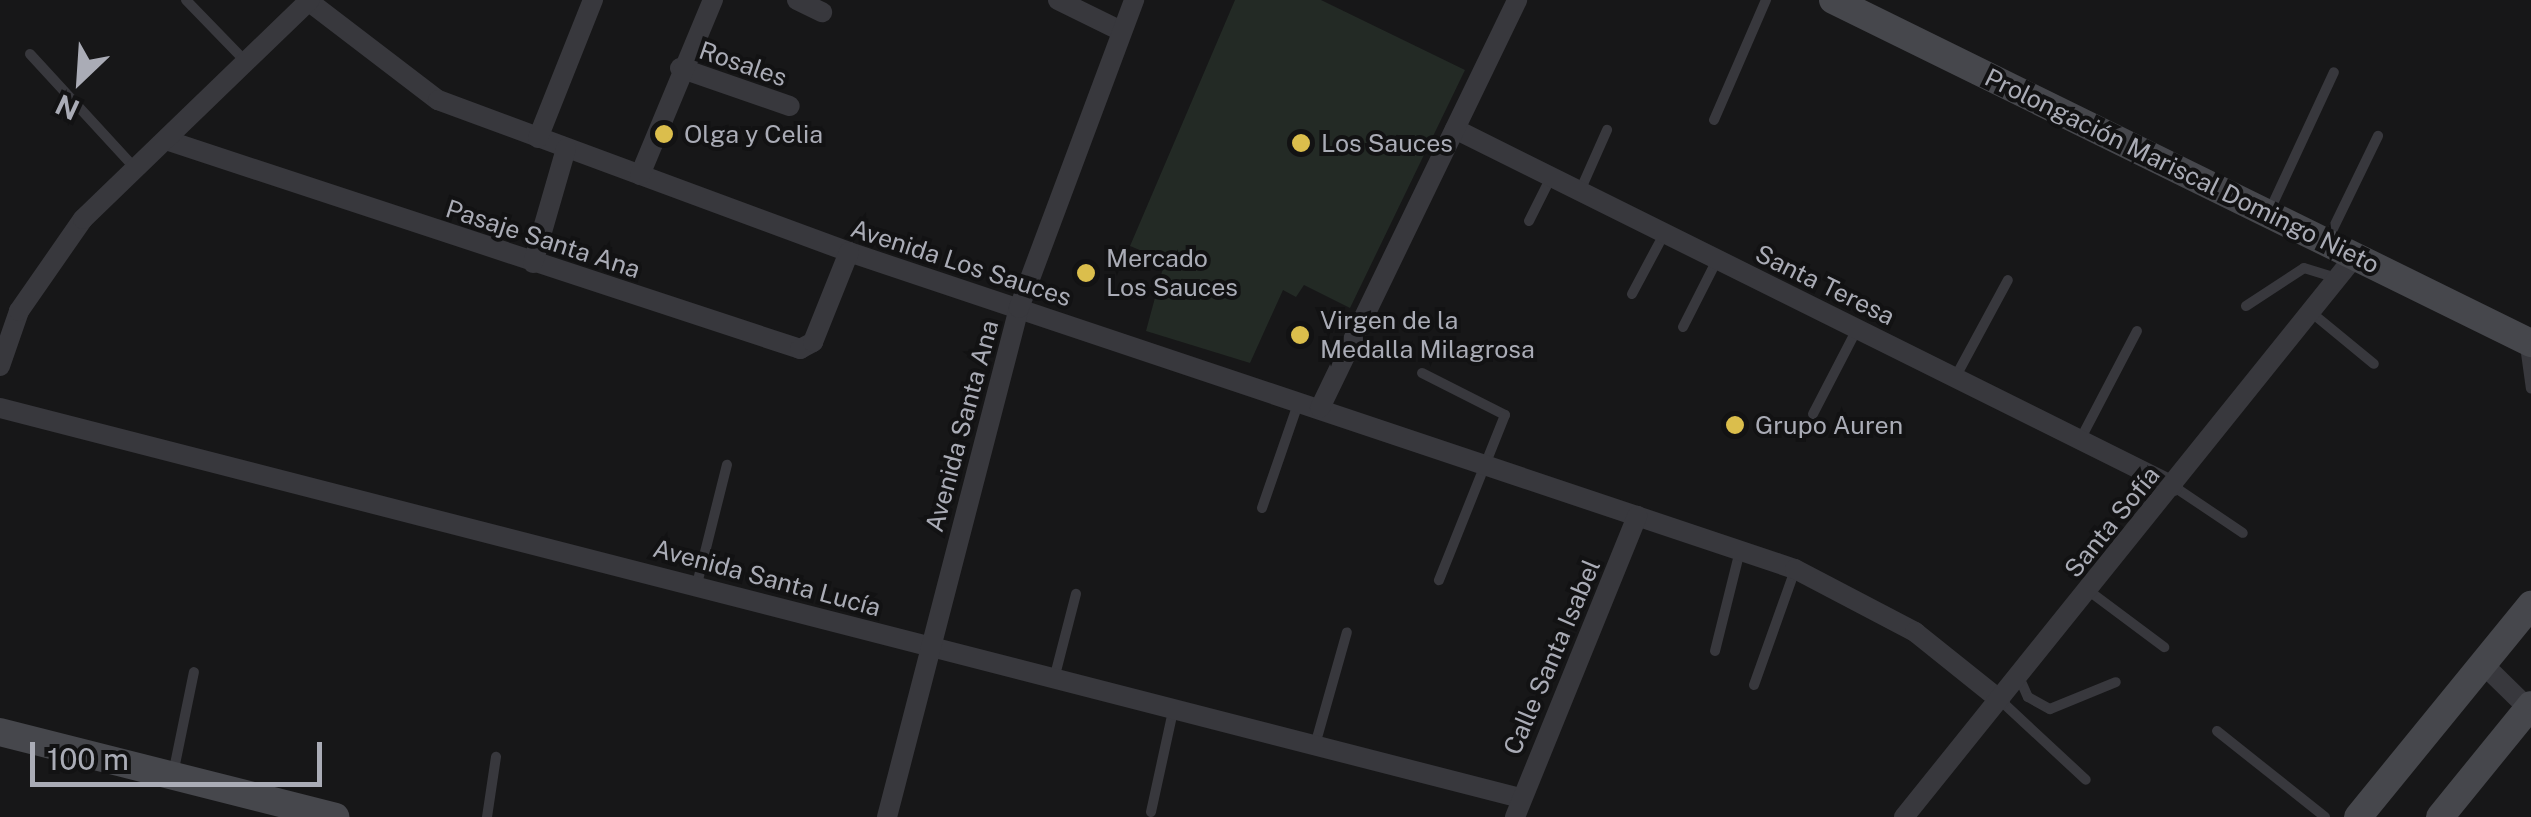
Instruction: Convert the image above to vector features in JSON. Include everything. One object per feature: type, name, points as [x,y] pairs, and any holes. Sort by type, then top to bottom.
[{"type":"street","points":[[0,366],[19,310],[83,219],[309,0]]},
{"type":"street","name":"Avenida Los Sauces","points":[[309,0],[422,93],[849,252],[1795,569],[1914,632],[2000,700]]},
{"type":"street","points":[[538,138],[593,0]]},
{"type":"street","points":[[640,175],[680,68],[713,0]]},
{"type":"street","points":[[797,0],[822,12]]},
{"type":"street","points":[[1058,0],[1120,30]]},
{"type":"street","name":"Avenida Santa Ana","points":[[887,817],[1019,308],[1134,0]]},
{"type":"street","points":[[1320,408],[1517,0]]},
{"type":"street","name":"Prolongación Mariscal Domingo Nieto","points":[[1845,2],[2527,341]]},
{"type":"street","name":"Rosales","points":[[680,68],[790,106]]},
{"type":"street","name":"Santa Teresa","points":[[1455,129],[2173,486]]},
{"type":"street","name":"Pasaje Santa Ana","points":[[166,140],[800,349],[813,342],[849,252]]},
{"type":"street","points":[[533,263],[566,149]]},
{"type":"street","name":"Santa Sofía","points":[[1904,817],[2355,256]]},
{"type":"street","name":"Avenida Santa Lucía","points":[[0,408],[697,584],[929,649],[1315,746],[1517,808]]},
{"type":"street","name":"Calle Santa Isabel","points":[[1517,808],[1637,516]]},
{"type":"street","points":[[2358,817],[2531,606]]},
{"type":"street","points":[[2440,817],[2530,708],[2484,665]]},
{"type":"street","points":[[0,732],[334,817]]},
{"type":"lane","points":[[186,0],[246,62]]},
{"type":"lane","points":[[1714,120],[1766,0]]},
{"type":"lane","points":[[30,54],[134,168]]},
{"type":"lane","points":[[2269,213],[2334,72]]},
{"type":"lane","points":[[1580,191],[1606,130]]},
{"type":"lane","points":[[2326,242],[2378,136]]},
{"type":"lane","points":[[1529,220],[1551,177]]},
{"type":"lane","points":[[1632,294],[1664,233]]},
{"type":"lane","points":[[1684,327],[1718,260]]},
{"type":"lane","points":[[2246,306],[2304,268],[2338,278]]},
{"type":"lane","points":[[1956,376],[2008,280]]},
{"type":"lane","points":[[2312,313],[2374,364]]},
{"type":"lane","points":[[1814,414],[1857,329]]},
{"type":"lane","points":[[2080,440],[2138,331]]},
{"type":"lane","points":[[2527,341],[2531,390]]},
{"type":"lane","points":[[1422,373],[1505,415],[1488,466],[1439,580]]},
{"type":"lane","points":[[1262,508],[1299,401]]},
{"type":"lane","points":[[697,584],[727,465]]},
{"type":"lane","points":[[2173,486],[2244,533]]},
{"type":"lane","points":[[1715,651],[1740,550]]},
{"type":"lane","points":[[1754,685],[1795,569]]},
{"type":"lane","points":[[2089,591],[2164,647]]},
{"type":"lane","points":[[1054,680],[1076,594]]},
{"type":"lane","points":[[1315,746],[1347,632]]},
{"type":"lane","points":[[172,775],[194,672]]},
{"type":"lane","points":[[2019,677],[2028,697],[2050,709],[2116,682]]},
{"type":"lane","points":[[2000,700],[2086,780]]},
{"type":"lane","points":[[1151,812],[1174,711]]},
{"type":"lane","points":[[2218,732],[2325,817]]},
{"type":"lane","points":[[487,817],[496,757]]},
{"type":"shaded area","name":"Los Sauces","points":[[1235,0],[1321,0],[1465,70],[1350,308],[1304,285],[1296,297],[1283,290],[1250,363],[1146,331],[1163,268],[1159,258],[1130,246]]},
{"type":"place","name":"Olga y Celia","points":[[664,134]]},
{"type":"place","name":"Los Sauces","points":[[1301,143]]},
{"type":"place","name":"Mercado Los Sauces","points":[[1086,273]]},
{"type":"place","name":"Virgen de la Medalla Milagrosa","points":[[1300,335]]},
{"type":"place","name":"Grupo Auren","points":[[1735,425]]}]
